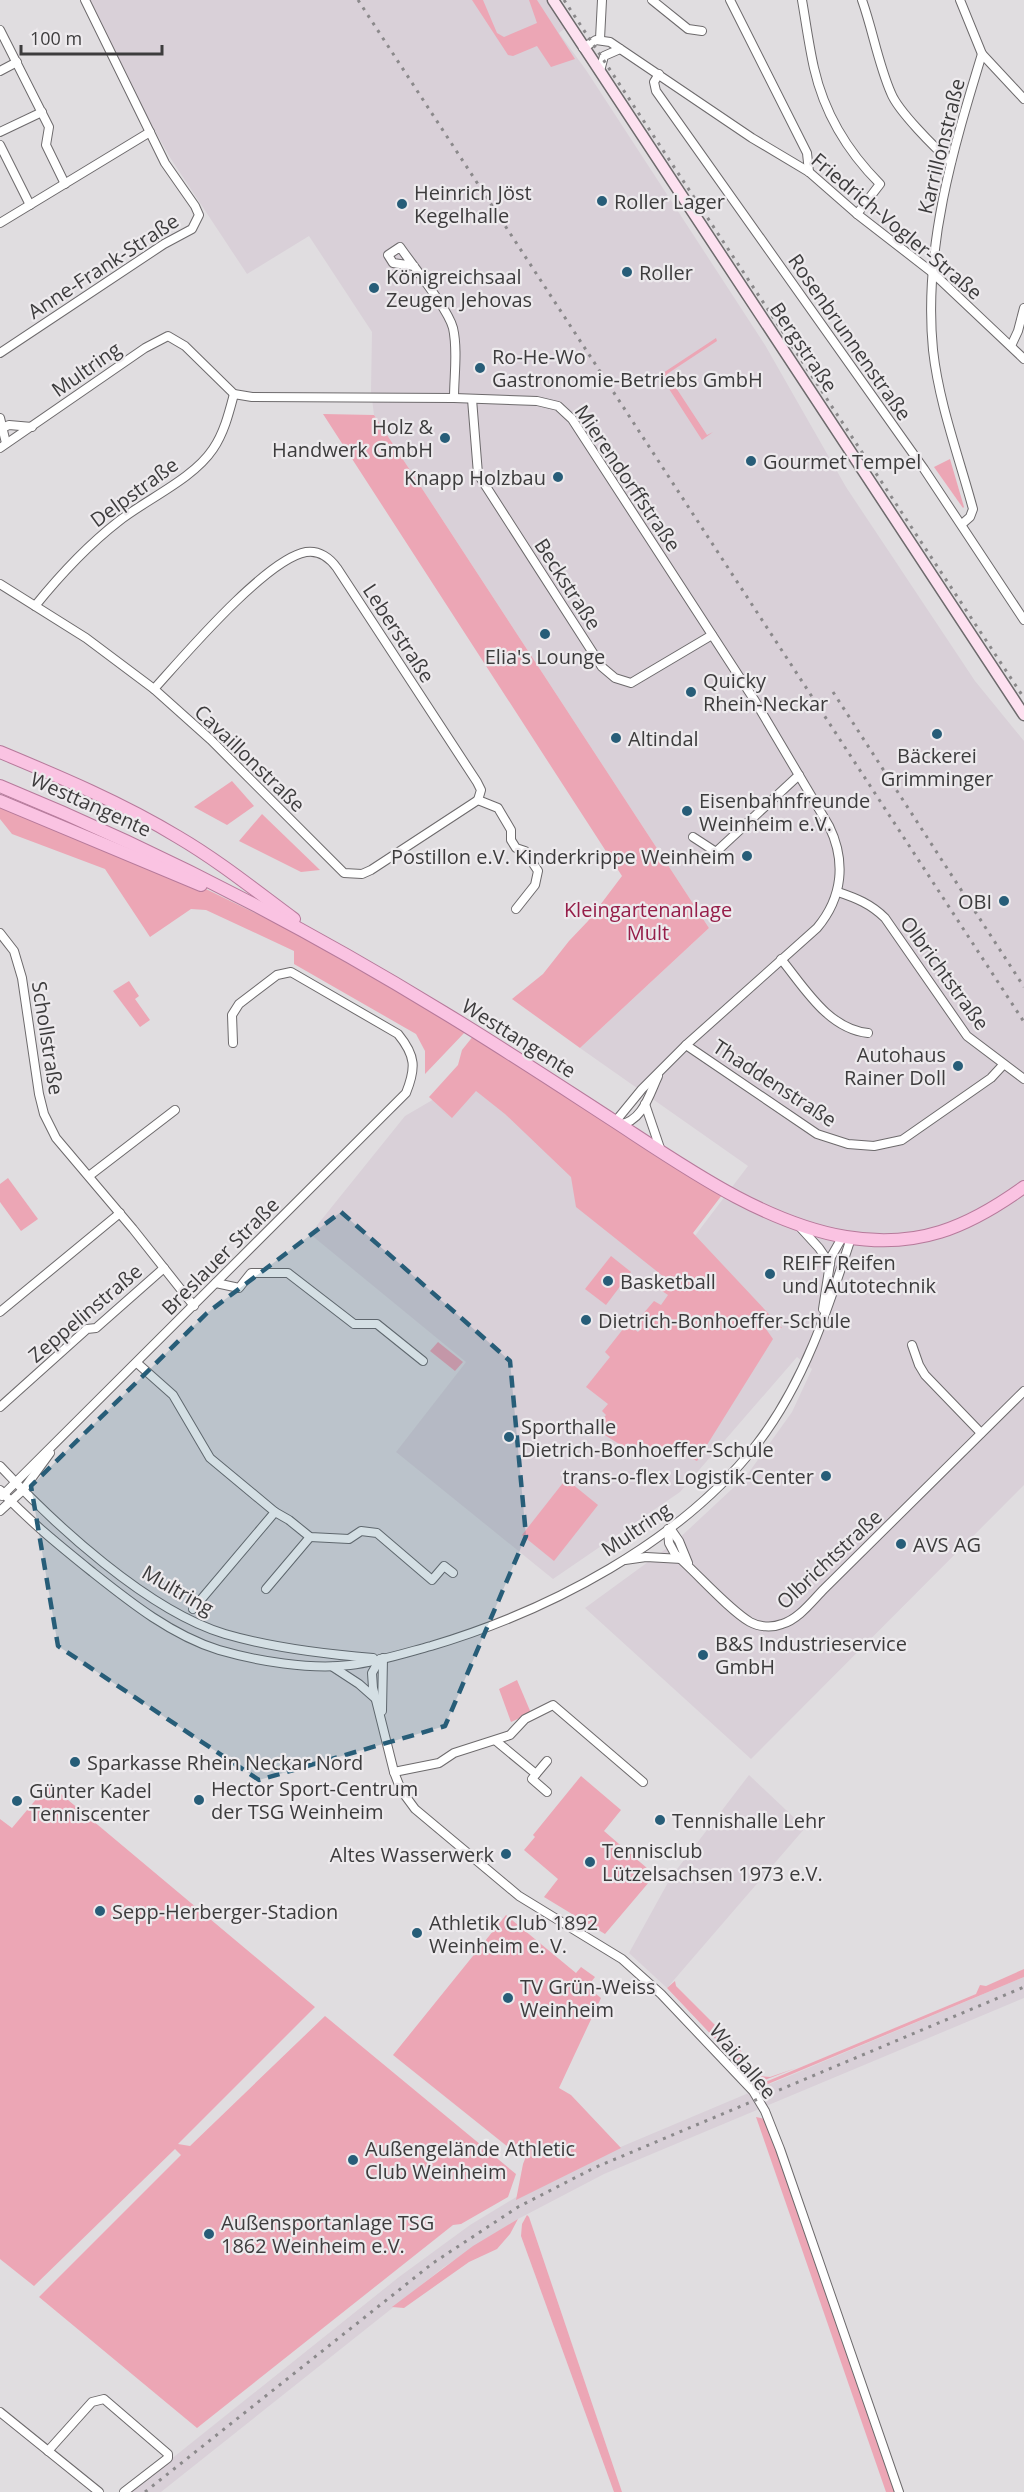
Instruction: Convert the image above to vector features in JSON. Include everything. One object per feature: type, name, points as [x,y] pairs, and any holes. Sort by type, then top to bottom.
[{"type":"main road","name":"Bergstraße","points":[[553,0],[1024,715]]},
{"type":"main road","points":[[0,752],[83,787],[176,836],[205,854],[324,941]]},
{"type":"main road","name":"Westtangente","points":[[0,786],[165,858],[324,941],[446,1014],[726,1191],[797,1224],[847,1237],[892,1240],[927,1236],[959,1227],[1004,1202],[1024,1187]]},
{"type":"main road","points":[[0,801],[168,872],[248,902]]},
{"type":"street","points":[[0,223],[150,132],[85,0]]},
{"type":"street","points":[[583,48],[600,39],[602,0]]},
{"type":"street","points":[[652,0],[688,29],[702,31]]},
{"type":"street","points":[[730,0],[807,153],[809,172]]},
{"type":"street","points":[[802,0],[814,69],[824,100],[836,126],[857,158],[880,184],[857,214]]},
{"type":"street","points":[[862,0],[880,64],[892,95],[930,142],[951,162]]},
{"type":"street","points":[[960,0],[982,54],[1024,99]]},
{"type":"street","points":[[0,30],[49,127],[46,145],[65,184]]},
{"type":"street","name":"Friedrich-Vogler-Straße","points":[[600,39],[620,49],[752,138],[809,172],[857,214],[933,273],[1024,359]]},
{"type":"street","points":[[600,73],[603,58],[610,52],[620,49]]},
{"type":"street","name":"Karrillonstraße","points":[[962,524],[970,517],[973,509],[941,396],[937,373],[933,349],[933,273],[937,234],[951,162],[982,54]]},
{"type":"street","points":[[0,71],[17,62]]},
{"type":"street","name":"Rosenbrunnenstraße","points":[[659,74],[654,82],[656,91],[962,524],[1024,620]]},
{"type":"street","points":[[0,132],[42,112]]},
{"type":"street","name":"Anne-Frank-Straße","points":[[0,352],[164,244],[192,230],[199,215],[165,164],[150,132]]},
{"type":"street","points":[[0,145],[30,205]]},
{"type":"street","points":[[414,266],[450,320],[454,331],[454,398]]},
{"type":"street","points":[[1011,346],[1024,308]]},
{"type":"street","name":"Multring","points":[[3,446],[159,339],[168,336],[175,338],[234,394]]},
{"type":"street","name":"Mierendorffstraße","points":[[234,394],[285,398],[454,398],[537,401],[558,406],[572,419],[712,635],[799,775],[837,842],[841,867],[838,892],[826,917],[686,1045],[659,1072],[617,1123]]},
{"type":"street","name":"Delpstraße","points":[[35,606],[101,536],[190,471],[212,451],[222,433],[234,394]]},
{"type":"street","name":"Beckstraße","points":[[472,399],[477,474],[602,667],[615,678],[631,683],[712,635]]},
{"type":"street","points":[[3,446],[1,425],[32,427]]},
{"type":"street","name":"Leberstraße","points":[[154,689],[215,622],[259,581],[290,558],[308,552],[317,552],[327,557],[337,567],[477,782],[481,790],[478,800]]},
{"type":"street","name":"Cavaillonstraße","points":[[0,584],[92,642],[154,689],[211,740],[344,873],[362,874],[371,870],[478,800]]},
{"type":"street","points":[[693,837],[716,852],[799,775]]},
{"type":"street","points":[[478,800],[498,808],[512,830],[511,840],[516,848],[525,851],[538,871],[535,885],[516,909]]},
{"type":"street","name":"Olbrichtstraße","points":[[838,892],[876,909],[967,1036],[1024,1079]]},
{"type":"street","name":"Schollstraße","points":[[0,933],[14,951],[22,978],[39,1094],[44,1114],[56,1138],[120,1213],[194,1306]]},
{"type":"street","points":[[781,959],[829,1015],[851,1030],[868,1033]]},
{"type":"street","name":"Breslauer Straße","points":[[1,1494],[58,1442],[406,1093],[413,1075],[413,1059],[408,1046],[398,1034],[291,972],[276,975],[239,1004],[232,1015],[233,1043]]},
{"type":"street","name":"Thaddenstraße","points":[[686,1045],[817,1134],[848,1144],[874,1146],[902,1140],[991,1078],[1004,1065]]},
{"type":"street","name":"Mierendorffstraße","points":[[617,1123],[633,1121],[645,1104],[659,1072]]},
{"type":"street","points":[[645,1104],[662,1152]]},
{"type":"street","points":[[88,1176],[175,1110]]},
{"type":"street","points":[[0,1312],[120,1213]]},
{"type":"street","points":[[797,1224],[830,1264]]},
{"type":"street","name":"Multring","points":[[822,1319],[834,1249],[847,1237]]},
{"type":"street","name":"Multring","points":[[1,1494],[69,1554],[135,1606],[182,1634],[218,1649],[278,1662],[331,1666],[382,1659],[476,1633],[557,1598],[621,1561],[669,1528],[718,1487],[757,1444],[784,1404],[803,1368],[834,1292],[847,1237]]},
{"type":"street","name":"Zeppelinstraße","points":[[0,1407],[87,1329],[96,1328],[164,1268]]},
{"type":"street","points":[[216,1283],[238,1288],[251,1273],[288,1273],[354,1324],[377,1324],[423,1361]]},
{"type":"street","points":[[912,1345],[925,1375],[981,1433]]},
{"type":"street","points":[[137,1362],[173,1395],[210,1458],[275,1512],[290,1520],[310,1537],[349,1539],[361,1531],[377,1533],[432,1580],[444,1566],[453,1573]]},
{"type":"street","name":"Olbrichtstraße","points":[[669,1528],[679,1541],[685,1562],[739,1614],[752,1623],[774,1626],[790,1621],[1024,1390]]},
{"type":"street","name":"Breslauer Straße","points":[[0,1511],[23,1490],[58,1442]]},
{"type":"street","name":"Multring","points":[[0,1466],[78,1540],[139,1589],[186,1617],[222,1633],[276,1647],[382,1659]]},
{"type":"street","points":[[193,1610],[275,1512]]},
{"type":"street","points":[[266,1589],[310,1537]]},
{"type":"street","points":[[621,1561],[646,1557],[685,1562]]},
{"type":"street","name":"Waidallee","points":[[382,1659],[372,1673],[376,1699],[394,1772],[401,1790],[415,1809],[519,1896],[622,1959],[668,2001],[759,2099],[780,2149],[899,2492]]},
{"type":"street","name":"Waidallee","points":[[381,1717],[384,1679],[382,1659]]},
{"type":"street","points":[[331,1666],[359,1684],[376,1699]]},
{"type":"street","points":[[394,1772],[440,1763],[454,1753],[496,1741],[510,1735],[525,1719],[553,1705],[643,1782]]},
{"type":"street","points":[[496,1741],[536,1774]]},
{"type":"street","points":[[547,1761],[532,1779],[547,1792]]},
{"type":"street","points":[[48,2451],[92,2402],[105,2399],[168,2454],[168,2458],[124,2492]]},
{"type":"street","points":[[0,2412],[99,2492]]},
{"type":"highlighted area","points":[[341,1212],[510,1361],[526,1536],[445,1726],[259,1780],[58,1646],[31,1486],[207,1313]]},
{"type":"shaded area","points":[[86,0],[552,0],[568,26],[559,33],[586,70],[765,345],[846,487],[975,681],[1024,741],[1024,1485],[751,1759],[585,1608],[674,1543],[747,1475],[792,1412],[812,1369],[797,1357],[680,1492],[553,1579],[396,1452],[466,1362],[310,1234],[405,1116],[465,1081],[694,1237],[748,1166],[580,1048],[709,928],[374,415],[371,391],[372,332],[309,236],[247,274],[171,159],[117,64]]},
{"type":"shaded area","points":[[749,1775],[805,1828],[667,1988],[629,1953],[671,1877]]},
{"type":"shaded area","points":[[1024,1977],[1024,1998],[604,2174],[518,2219],[444,2267],[161,2492],[130,2492],[399,2277],[470,2225],[518,2196],[604,2154]]},
{"type":"green space","points":[[472,0],[483,0],[497,33],[504,37],[537,23],[529,0],[537,0],[575,59],[551,67],[537,46],[513,56],[508,55]]},
{"type":"green space","points":[[716,338],[717,341],[667,374],[707,435],[713,432],[702,440],[660,375]]},
{"type":"green space","name":"Kleingartenanlage Mult","points":[[323,414],[374,415],[709,928],[580,1048],[512,999],[543,974],[622,876]]},
{"type":"green space","points":[[950,459],[964,507],[963,508],[934,467]]},
{"type":"green space","points":[[232,781],[254,806],[227,825],[194,807]]},
{"type":"green space","points":[[0,803],[208,890],[286,928],[466,1031],[425,1074],[425,1051],[416,1034],[294,964],[294,951],[206,910],[191,909],[150,937],[105,869],[12,834],[0,819]]},
{"type":"green space","points":[[262,814],[320,870],[301,872],[239,841]]},
{"type":"green space","points":[[129,981],[139,996],[135,999],[150,1020],[140,1027],[113,991]]},
{"type":"green space","points":[[474,1035],[657,1157],[722,1195],[693,1233],[782,1328],[766,1329],[773,1339],[697,1461],[677,1452],[624,1447],[595,1429],[606,1415],[602,1411],[608,1404],[586,1387],[610,1357],[605,1352],[627,1324],[638,1332],[642,1327],[636,1322],[654,1301],[661,1305],[668,1295],[662,1291],[669,1281],[576,1207],[571,1177],[505,1114],[476,1091],[452,1118],[429,1097],[458,1065],[462,1050]]},
{"type":"green space","points":[[8,1178],[38,1219],[21,1231],[0,1202],[0,1184]]},
{"type":"green space","name":"Basketball","points":[[611,1256],[631,1272],[606,1305],[585,1289]]},
{"type":"green space","points":[[438,1342],[463,1362],[455,1371],[430,1351]]},
{"type":"green space","points":[[566,1479],[598,1505],[554,1561],[522,1535]]},
{"type":"green space","points":[[517,1680],[531,1713],[511,1722],[499,1689]]},
{"type":"green space","name":"Tennisclub Lützelsachsen 1973 e.V.","points":[[581,1776],[621,1810],[604,1831],[655,1875],[605,1934],[544,1897],[558,1879],[524,1850],[535,1837],[533,1835]]},
{"type":"green space","points":[[49,1784],[315,2007],[178,2144],[190,2146],[325,2016],[516,2174],[508,2197],[461,2224],[453,2225],[197,2428],[39,2297],[181,2155],[175,2149],[34,2286],[0,2259],[0,1819],[12,1828]]},
{"type":"green space","points":[[506,1915],[576,1973],[581,1967],[595,1977],[587,1987],[601,1998],[559,2088],[571,2095],[621,2148],[516,2200],[523,2164],[529,2149],[519,2151],[508,2147],[393,2055]]},
{"type":"green space","points":[[1024,1969],[1024,1977],[761,2087],[763,2083],[976,1994],[980,1985],[986,1986]]},
{"type":"green space","points":[[675,1981],[676,1986],[741,2051],[760,2076],[770,2077],[796,2068],[757,2083],[667,1988]]},
{"type":"green space","points":[[756,2117],[765,2119],[896,2492],[886,2492]]},
{"type":"green space","points":[[527,2215],[622,2492],[614,2492],[521,2236],[522,2224]]},
{"type":"green space","points":[[518,2219],[510,2234],[497,2249],[469,2262],[404,2308],[392,2307],[473,2246]]},
{"type":"railway","points":[[358,0],[1024,1022]]},
{"type":"railway","points":[[564,0],[1024,698]]},
{"type":"railway","points":[[833,692],[1024,987]]},
{"type":"railway","points":[[145,2492],[433,2263],[518,2207],[594,2168],[1024,1987]]},
{"type":"place","name":"Roller Lager","points":[[602,201]]},
{"type":"place","name":"Heinrich Jöst Kegelhalle","points":[[402,204]]},
{"type":"place","name":"Roller","points":[[627,272]]},
{"type":"place","name":"Königreichsaal Zeugen Jehovas","points":[[374,288]]},
{"type":"place","name":"Ro-He-Wo Gastronomie-Betriebs GmbH","points":[[480,368]]},
{"type":"place","name":"Holz & Handwerk GmbH","points":[[445,438]]},
{"type":"place","name":"Gourmet Tempel","points":[[751,461]]},
{"type":"place","name":"Knapp Holzbau","points":[[558,477]]},
{"type":"place","name":"Elia's Lounge","points":[[545,634]]},
{"type":"place","name":"Quicky Rhein-Neckar","points":[[691,692]]},
{"type":"place","name":"Bäckerei Grimminger","points":[[937,734]]},
{"type":"place","name":"Altindal","points":[[616,738]]},
{"type":"place","name":"Eisenbahnfreunde Weinheim e.V.","points":[[687,811]]},
{"type":"place","name":"Postillon e.V. Kinderkrippe Weinheim","points":[[747,856]]},
{"type":"place","name":"OBI","points":[[1004,901]]},
{"type":"place","name":"Autohaus Rainer Doll","points":[[958,1066]]},
{"type":"place","name":"REIFF Reifen und Autotechnik","points":[[770,1274]]},
{"type":"place","name":"Basketball","points":[[608,1281]]},
{"type":"place","name":"Dietrich-Bonhoeffer-Schule","points":[[586,1320]]},
{"type":"place","name":"Sporthalle Dietrich-Bonhoeffer-Schule","points":[[509,1437]]},
{"type":"place","name":"trans-o-flex Logistik-Center","points":[[826,1476]]},
{"type":"place","name":"AVS AG","points":[[901,1544]]},
{"type":"place","name":"B&S Industrieservice GmbH","points":[[703,1655]]},
{"type":"place","name":"Sparkasse Rhein Neckar Nord","points":[[75,1762]]},
{"type":"place","name":"Hector Sport-Centrum der TSG Weinheim","points":[[199,1800]]},
{"type":"place","name":"Günter Kadel Tenniscenter","points":[[17,1801]]},
{"type":"place","name":"Tennishalle Lehr","points":[[660,1820]]},
{"type":"place","name":"Altes Wasserwerk","points":[[506,1854]]},
{"type":"place","name":"Tennisclub Lützelsachsen 1973 e.V.","points":[[590,1862]]},
{"type":"place","name":"Sepp-Herberger-Stadion","points":[[100,1911]]},
{"type":"place","name":"Athletik Club 1892 Weinheim e. V.","points":[[417,1933]]},
{"type":"place","name":"TV Grün-Weiss Weinheim","points":[[508,1998]]},
{"type":"place","name":"Außengelände Athletic Club Weinheim","points":[[353,2160]]},
{"type":"place","name":"Außensportanlage TSG 1862 Weinheim e.V.","points":[[209,2234]]}]
